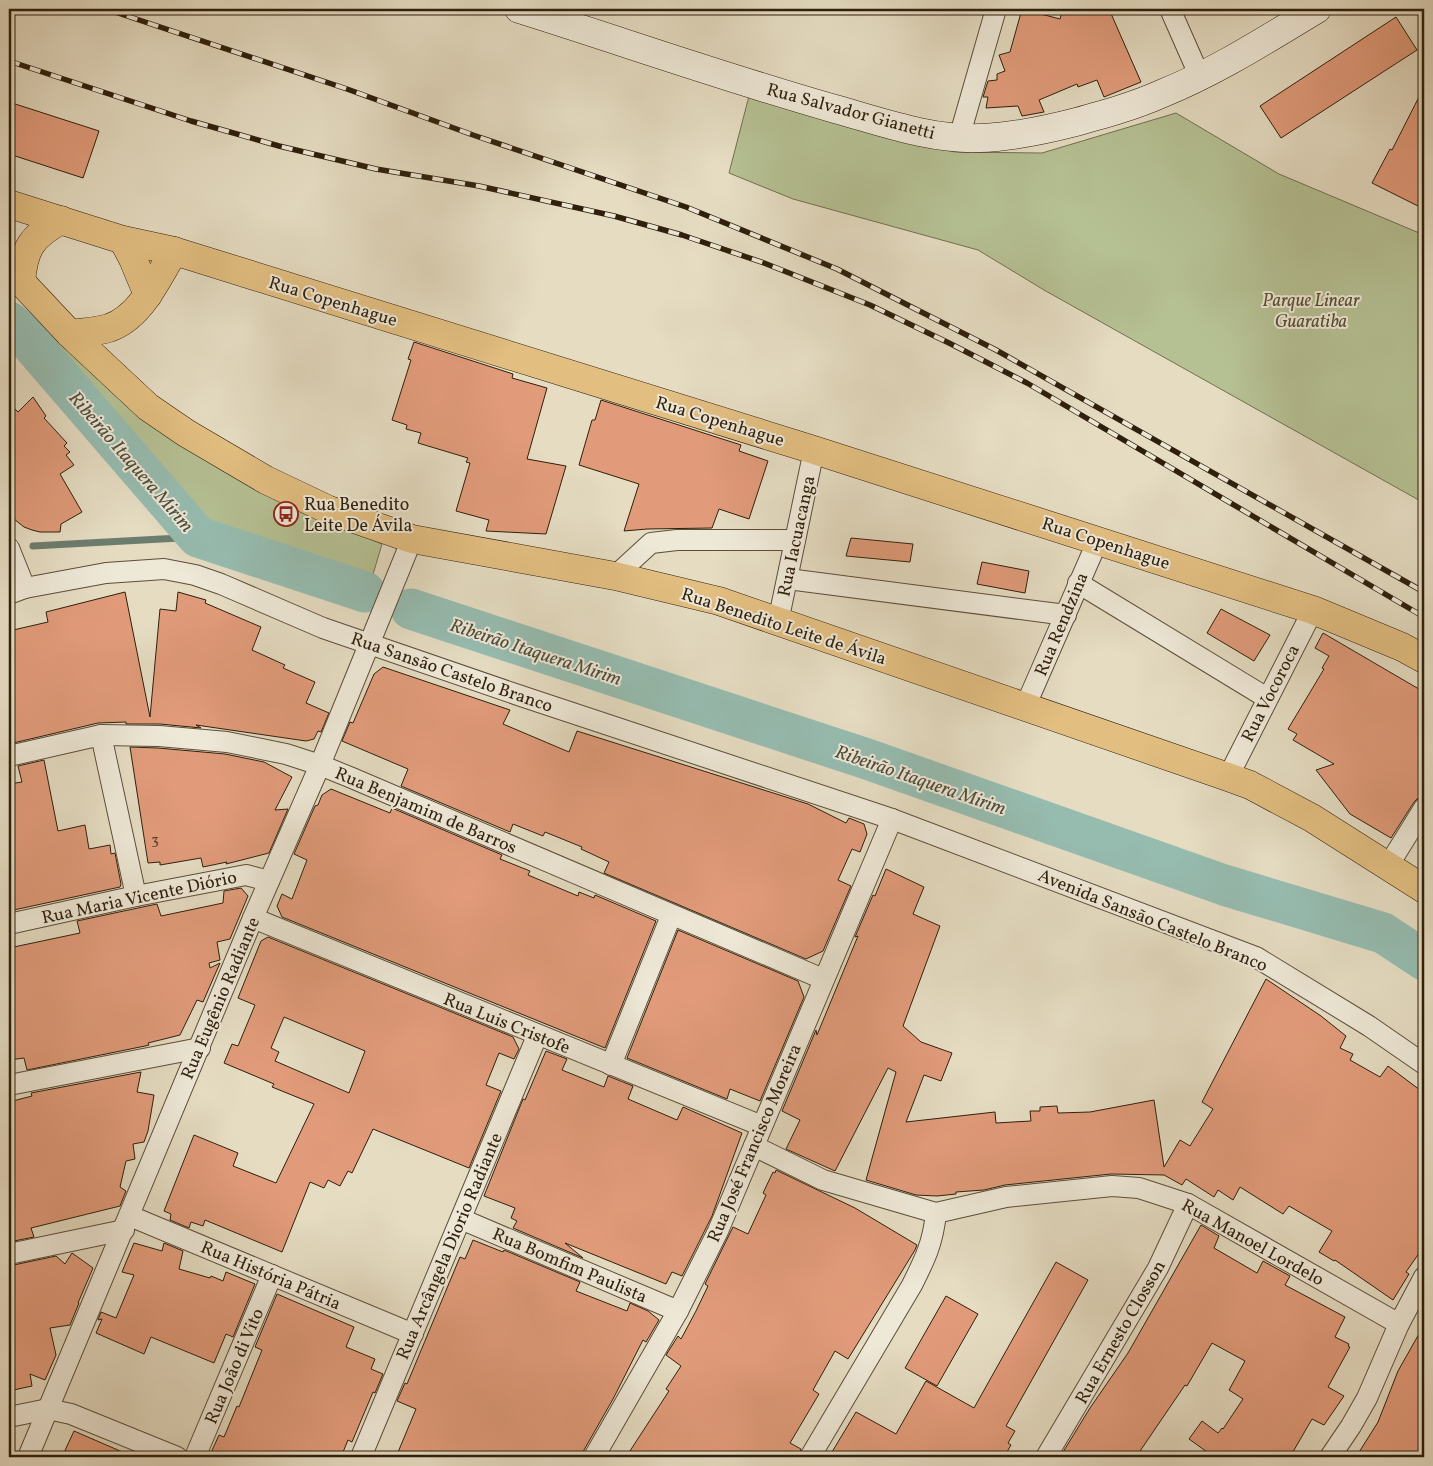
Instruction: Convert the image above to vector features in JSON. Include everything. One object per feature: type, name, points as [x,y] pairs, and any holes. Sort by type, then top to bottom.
[{"type":"main road","name":"Rua Salvador Gianetti","points":[[519,9],[810,102],[903,128],[959,138],[1004,137],[1049,129],[1152,98],[1200,76],[1253,48],[1318,9]]},
{"type":"main road","name":"Rua Copenhague","points":[[9,204],[122,240],[174,251],[1098,540],[1313,610],[1402,647],[1424,659]]},
{"type":"main road","points":[[15,275],[31,243],[38,235],[61,220]]},
{"type":"main road","points":[[122,240],[133,259],[148,295]]},
{"type":"main road","points":[[70,334],[110,328],[128,318],[148,295],[174,251]]},
{"type":"main road","name":"Rua Benedito Leite de Ávila","points":[[15,275],[70,334],[148,407],[186,433],[266,480],[329,510],[412,539],[615,576],[718,601],[1228,777],[1250,785],[1312,818],[1424,889]]},
{"type":"street","points":[[959,138],[996,9]]},
{"type":"street","points":[[1170,9],[1200,76]]},
{"type":"street","name":"Rua Iacuacanga","points":[[778,622],[814,450]]},
{"type":"street","name":"Rua Eugênio Radiante","points":[[28,1457],[253,918],[320,765],[412,539]]},
{"type":"street","points":[[615,576],[651,543],[677,540],[796,540]]},
{"type":"street","name":"Rua Rendzina","points":[[1025,707],[1098,540]]},
{"type":"street","points":[[9,548],[17,568],[17,591]]},
{"type":"street","name":"Rua Sansão Castelo Branco","points":[[17,591],[106,573],[164,569],[195,575],[221,584],[324,628],[372,636],[521,696],[892,818]]},
{"type":"street","points":[[788,580],[1066,615]]},
{"type":"street","points":[[1078,583],[1267,698]]},
{"type":"street","name":"Rua Vocoroca","points":[[1228,777],[1313,610]]},
{"type":"street","points":[[101,735],[136,896]]},
{"type":"street","name":"Rua Benjamim de Barros","points":[[9,756],[101,735],[159,736],[227,742],[286,754],[320,765],[823,980]]},
{"type":"street","points":[[1388,866],[1424,808]]},
{"type":"street","name":"Rua José Francisco Moreira","points":[[594,1457],[678,1311],[718,1232],[892,818]]},
{"type":"street","name":"Avenida Sansão Castelo Branco","points":[[892,818],[1256,957],[1369,1026],[1424,1064]]},
{"type":"street","name":"Rua Maria Vicente Diório","points":[[9,924],[136,896],[246,875],[270,880]]},
{"type":"street","points":[[611,1065],[671,916]]},
{"type":"street","name":"Rua Luis Cristofe","points":[[253,918],[537,1036],[762,1126]]},
{"type":"street","name":"Rua Arcângela Diorio Radiante","points":[[361,1457],[537,1036]]},
{"type":"street","points":[[9,1085],[200,1048]]},
{"type":"street","name":"Rua Manoel Lordelo","points":[[754,1146],[823,1180],[936,1213],[1006,1197],[1112,1186],[1140,1188],[1188,1204],[1399,1324]]},
{"type":"street","name":"Rua Ernesto Closson","points":[[1046,1457],[1158,1268],[1188,1204]]},
{"type":"street","points":[[810,1457],[912,1285],[927,1256],[934,1233],[936,1213]]},
{"type":"street","name":"Rua Bomfim Paulista","points":[[461,1219],[678,1311]]},
{"type":"street","points":[[9,1254],[127,1223]]},
{"type":"street","name":"Rua História Pátria","points":[[127,1223],[272,1275],[413,1334]]},
{"type":"street","name":"Rua João di Vito","points":[[195,1457],[272,1275]]},
{"type":"street","points":[[1330,1457],[1352,1426],[1367,1398],[1399,1324],[1424,1277]]},
{"type":"street","points":[[9,1417],[48,1409],[71,1414],[177,1457]]},
{"type":"green space","name":"Parque Linear Guaratiba","points":[[749,96],[955,152],[1042,153],[1176,113],[1279,174],[1424,235],[1424,503],[1044,290],[978,250],[793,199],[729,173]]},
{"type":"green space","points":[[55,332],[279,500],[382,544],[369,588],[208,533],[194,524],[151,463],[47,338]]},
{"type":"building","points":[[1022,9],[1060,19],[1063,9],[1109,9],[1141,82],[1104,97],[1097,80],[1078,87],[1077,84],[1039,100],[1044,112],[1022,116],[1018,106],[986,108],[988,97],[983,97],[988,81],[997,80],[997,74],[1005,71],[999,55],[1010,52]]},
{"type":"building","points":[[1396,17],[1417,50],[1281,138],[1260,106]]},
{"type":"building","points":[[1424,87],[1424,209],[1372,183],[1390,149],[1392,150]]},
{"type":"building","points":[[9,102],[99,131],[83,178],[9,154]]},
{"type":"building","points":[[414,342],[513,374],[512,378],[547,388],[527,459],[566,466],[546,534],[486,531],[489,520],[456,511],[470,463],[466,462],[468,458],[418,443],[421,433],[406,429],[407,425],[392,420],[411,360],[408,359]]},
{"type":"building","points":[[33,397],[46,416],[44,418],[67,443],[64,446],[70,452],[66,455],[74,465],[60,474],[82,512],[61,524],[60,532],[32,530],[24,527],[9,515],[9,403],[18,412]]},
{"type":"building","points":[[601,400],[741,445],[739,451],[768,461],[749,519],[719,509],[712,528],[624,531],[639,484],[579,465],[592,420],[595,420]]},
{"type":"building","points":[[851,538],[913,544],[910,562],[846,556]]},
{"type":"building","points":[[982,562],[1029,571],[1025,593],[977,584]]},
{"type":"building","points":[[125,592],[150,717],[160,609],[176,611],[178,592],[206,600],[205,603],[261,627],[252,650],[285,665],[283,668],[315,682],[306,703],[329,713],[321,732],[318,731],[314,739],[306,741],[196,725],[201,728],[160,724],[126,724],[126,722],[98,723],[9,744],[9,631],[48,622],[46,612]]},
{"type":"building","points":[[1221,609],[1270,635],[1254,661],[1207,633]]},
{"type":"building","points":[[1323,633],[1424,692],[1424,796],[1414,802],[1391,838],[1350,814],[1316,770],[1334,764],[1293,740],[1297,734],[1288,729],[1324,669],[1322,668],[1329,656],[1315,648]]},
{"type":"building","points":[[383,667],[510,710],[503,724],[569,752],[577,731],[808,804],[846,823],[849,818],[864,824],[867,834],[860,852],[852,849],[838,880],[851,886],[823,951],[806,959],[604,873],[609,862],[581,849],[582,847],[545,832],[543,836],[513,824],[510,832],[401,786],[408,769],[342,741],[350,722],[353,723],[374,674]]},
{"type":"building","points":[[130,747],[225,754],[264,762],[292,777],[275,810],[288,809],[269,853],[226,864],[227,862],[203,867],[201,858],[160,865],[160,862],[148,863]]},
{"type":"building","points":[[44,760],[58,831],[85,825],[89,849],[110,845],[111,854],[115,853],[121,884],[120,887],[9,911],[9,784],[22,782],[18,766]]},
{"type":"building","points":[[331,789],[390,813],[392,808],[502,855],[500,859],[530,871],[528,875],[578,896],[579,892],[594,898],[595,895],[656,921],[605,1048],[282,917],[277,906],[282,894],[292,899],[307,860],[294,854],[315,806],[318,805],[322,795]]},
{"type":"building","points":[[886,869],[924,887],[913,914],[940,926],[903,1026],[921,1042],[952,1053],[941,1081],[924,1075],[906,1122],[995,1112],[996,1123],[1031,1121],[1030,1111],[1040,1111],[1040,1107],[1057,1106],[1058,1113],[1090,1112],[1154,1100],[1164,1167],[1180,1140],[1190,1146],[1213,1109],[1202,1102],[1266,979],[1321,1016],[1346,1036],[1340,1048],[1353,1054],[1350,1060],[1380,1077],[1388,1066],[1424,1093],[1424,1246],[1406,1272],[1409,1274],[1393,1300],[1335,1260],[1319,1252],[1332,1231],[1289,1206],[1283,1214],[1240,1187],[1233,1200],[1218,1190],[1214,1197],[1186,1179],[1182,1185],[1164,1175],[1111,1174],[1005,1185],[984,1190],[956,1192],[956,1194],[937,1196],[916,1195],[866,1180],[896,1072],[888,1068],[835,1171],[786,1149],[800,1120],[782,1111],[816,1030],[817,1035],[858,936],[855,937]]},
{"type":"building","points":[[241,888],[248,896],[230,939],[217,942],[220,960],[209,963],[210,968],[220,963],[203,1002],[197,1000],[180,1035],[148,1043],[149,1045],[145,1046],[27,1070],[24,1058],[9,1060],[9,948],[80,933],[77,921],[157,904],[161,916],[223,903],[224,891]]},
{"type":"building","points":[[678,930],[798,981],[804,997],[760,1101],[730,1089],[727,1099],[627,1058]]},
{"type":"building","points":[[268,937],[513,1037],[519,1049],[514,1059],[499,1053],[486,1085],[501,1091],[469,1168],[373,1129],[352,1173],[348,1171],[340,1186],[328,1180],[324,1188],[310,1182],[282,1252],[205,1220],[203,1226],[191,1222],[189,1228],[170,1220],[171,1214],[164,1211],[194,1135],[238,1153],[233,1166],[276,1183],[314,1104],[272,1087],[274,1084],[224,1063],[232,1044],[238,1046],[255,1005],[238,998],[261,941]],"holes":[[[284,1017],[365,1051],[349,1093],[275,1061],[279,1052],[271,1048]]]},
{"type":"building","points":[[546,1051],[567,1059],[562,1070],[604,1087],[608,1076],[633,1086],[628,1099],[677,1120],[683,1107],[742,1133],[712,1216],[682,1276],[672,1272],[666,1284],[565,1243],[583,1258],[513,1228],[517,1221],[511,1218],[515,1208],[484,1196],[523,1099],[525,1100]]},
{"type":"building","points":[[141,1072],[137,1092],[154,1095],[148,1131],[144,1142],[133,1144],[135,1159],[126,1161],[120,1187],[126,1191],[120,1206],[31,1228],[34,1237],[9,1242],[9,1102],[32,1096],[31,1093]]},
{"type":"building","points":[[776,1170],[855,1208],[917,1245],[915,1250],[848,1359],[835,1351],[813,1390],[819,1394],[790,1443],[801,1449],[798,1457],[626,1457],[669,1391],[666,1389],[681,1366],[666,1355],[678,1336],[681,1339],[696,1311],[708,1286],[705,1284],[733,1227],[748,1234],[766,1195],[763,1193],[773,1172],[775,1173]]},
{"type":"building","points":[[1201,1225],[1219,1236],[1214,1248],[1257,1273],[1263,1261],[1290,1276],[1285,1285],[1345,1317],[1335,1337],[1349,1344],[1348,1346],[1350,1347],[1328,1387],[1344,1396],[1324,1425],[1312,1419],[1290,1457],[1214,1457],[1189,1439],[1202,1421],[1218,1433],[1223,1429],[1243,1399],[1229,1390],[1245,1361],[1212,1343],[1187,1386],[1185,1385],[1136,1457],[1060,1457],[1090,1408],[1128,1353]]},
{"type":"building","points":[[473,1240],[503,1252],[504,1250],[580,1282],[576,1291],[627,1311],[630,1303],[648,1311],[659,1320],[646,1342],[643,1340],[613,1399],[580,1457],[444,1457],[431,1451],[429,1457],[396,1457],[416,1409],[397,1401],[405,1383],[407,1384],[460,1257],[465,1259]]},
{"type":"building","points":[[134,1243],[162,1251],[164,1243],[183,1251],[179,1269],[210,1278],[211,1276],[223,1281],[226,1272],[255,1284],[233,1337],[226,1334],[214,1363],[151,1337],[144,1354],[96,1333],[102,1319],[98,1320],[101,1312],[116,1318],[134,1275],[122,1272]]},
{"type":"building","points":[[72,1253],[93,1268],[70,1325],[50,1328],[56,1355],[45,1380],[30,1374],[32,1386],[9,1391],[9,1266],[56,1256],[65,1264]]},
{"type":"building","points":[[1056,1262],[1088,1280],[1006,1426],[1015,1431],[1008,1443],[1011,1445],[1004,1457],[829,1457],[856,1412],[896,1434],[926,1381],[974,1408]]},
{"type":"building","points":[[277,1294],[354,1327],[346,1347],[375,1359],[371,1369],[383,1374],[375,1393],[373,1392],[352,1442],[348,1440],[341,1457],[209,1457],[219,1435],[224,1437],[237,1406],[239,1407],[262,1350],[255,1347]]},
{"type":"building","points":[[946,1296],[978,1314],[937,1386],[905,1368]]},
{"type":"building","points":[[1424,1325],[1424,1457],[1356,1457],[1378,1422],[1398,1371]]},
{"type":"building","points":[[74,1431],[134,1457],[62,1457]]},
{"type":"waterway","name":"Ribeirão Itaquera Mirim","points":[[9,322],[22,333],[198,537],[365,592]]},
{"type":"waterway","points":[[33,546],[198,537]]},
{"type":"waterway","name":"Ribeirão Itaquera Mirim","points":[[411,609],[867,759],[1224,885],[1383,933],[1424,960]]},
{"type":"railway","points":[[106,9],[347,89],[473,135],[686,207],[837,269],[996,350],[1424,592]]},
{"type":"railway","points":[[9,61],[191,121],[279,146],[376,169],[479,186],[614,216],[682,235],[764,263],[870,305],[1027,383],[1424,617]]},
{"type":"place","name":"Rua Benedito Leite De Ávila","points":[[286,514]]}]
